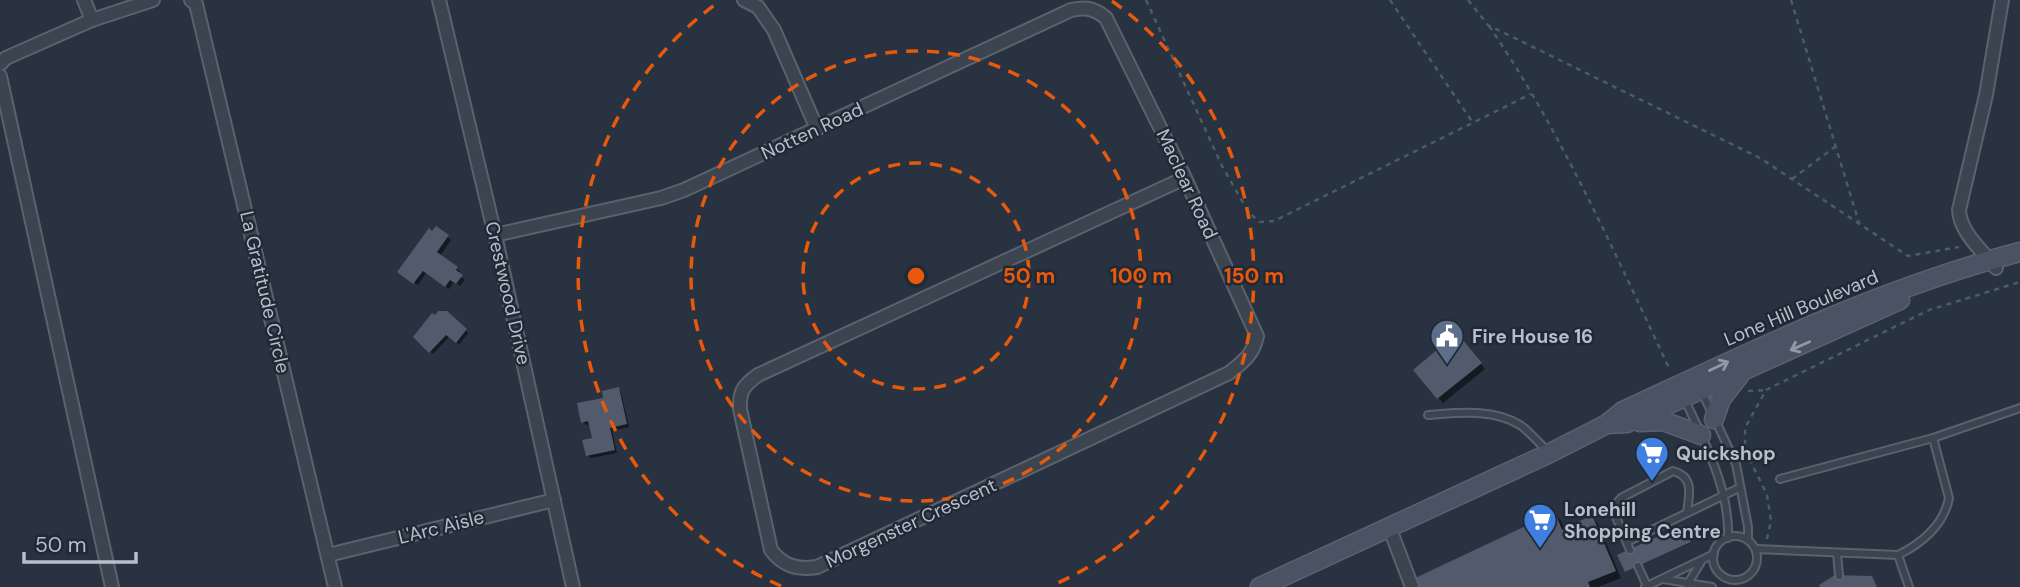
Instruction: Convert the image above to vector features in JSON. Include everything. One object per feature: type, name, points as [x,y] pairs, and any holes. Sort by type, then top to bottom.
[{"type":"street","points":[[84,0],[92,20]]},
{"type":"street","points":[[0,64],[6,58],[92,20],[153,0]]},
{"type":"street","name":"La Gratitude Circle","points":[[191,0],[196,4],[335,587]]},
{"type":"street","name":"Crestwood Drive","points":[[439,0],[495,235],[573,587]]},
{"type":"street","points":[[744,0],[758,8],[774,30],[817,129]]},
{"type":"street","points":[[1993,264],[1961,224],[1959,211],[1986,95],[2002,0]]},
{"type":"street","name":"Notten Road","points":[[495,235],[660,198],[714,177],[1071,9],[1096,9],[1112,27]]},
{"type":"street","name":"Maclear Road","points":[[1112,27],[1185,178],[1256,336],[1250,355],[1229,373]]},
{"type":"street","points":[[0,76],[112,587]]},
{"type":"street","name":"Morgenster Crescent","points":[[1185,178],[758,375],[745,384],[739,395],[740,409],[771,550],[779,561],[792,567],[817,567],[1229,373]]},
{"type":"street","name":"Lone Hill Boulevard","points":[[1260,587],[1549,453],[1607,424],[1623,411],[1743,371],[1906,298],[2020,252]]},
{"type":"street","name":"Lone Hill Boulevard","points":[[1607,424],[1627,423],[1689,388],[1900,288],[1993,264],[2020,262]]},
{"type":"street","points":[[1714,419],[1721,399],[1743,371]]},
{"type":"street","points":[[1627,423],[1662,421],[1701,435]]},
{"type":"street","name":"L'Arc Aisle","points":[[328,555],[554,500]]},
{"type":"street","points":[[1390,528],[1412,587]]},
{"type":"lane","points":[[1689,388],[1714,419],[1736,464],[1748,540]]},
{"type":"lane","points":[[1689,388],[1701,435],[1725,495],[1729,518],[1728,538]]},
{"type":"lane","points":[[1780,479],[1933,438],[2020,408]]},
{"type":"lane","points":[[1428,415],[1475,412],[1504,418],[1520,425],[1549,453]]},
{"type":"lane","points":[[1756,549],[1898,555],[1922,541],[1948,506],[1949,498],[1933,438]]},
{"type":"lane","points":[[1687,513],[1689,483],[1680,473],[1668,472],[1620,498],[1613,505],[1628,546],[1739,488]]},
{"type":"lane","points":[[1734,536],[1748,540],[1756,549],[1755,569],[1748,577],[1735,584],[1722,577],[1713,561],[1718,544],[1728,538],[1734,536]]},
{"type":"lane","points":[[1638,566],[1646,586],[1714,554]]},
{"type":"lane","points":[[1837,554],[1839,576]]},
{"type":"lane","points":[[1898,555],[1909,587]]},
{"type":"lane","points":[[1687,585],[1703,560]]},
{"type":"lane","points":[[1661,579],[1713,587],[1722,577]]},
{"type":"path","points":[[1146,0],[1222,166],[1249,213],[1260,222],[1274,221],[1531,94]]},
{"type":"path","points":[[1390,0],[1473,123]]},
{"type":"path","points":[[1468,0],[1488,24],[1531,94],[1689,388]]},
{"type":"path","points":[[1791,0],[1859,223]]},
{"type":"path","points":[[1488,24],[1760,158],[1908,256],[1976,244]]},
{"type":"path","points":[[1792,179],[1836,146]]},
{"type":"path","points":[[1765,550],[1771,522],[1767,495],[1745,450],[1745,428],[1766,390],[1929,310],[2020,282]]},
{"type":"building","points":[[436,226],[449,235],[437,252],[458,267],[456,270],[463,275],[456,284],[450,280],[445,287],[423,271],[413,284],[397,272],[429,228],[432,231]]},
{"type":"building","points":[[438,311],[447,311],[467,329],[456,343],[446,335],[429,353],[413,337],[432,313],[435,315]]},
{"type":"building","name":"Fire House 16","points":[[1457,333],[1482,363],[1437,399],[1413,370]]},
{"type":"building","points":[[619,387],[627,424],[610,428],[615,450],[586,456],[582,440],[592,438],[588,421],[581,423],[577,403],[603,398],[602,391]]},
{"type":"building","name":"Lonehill Shopping Centre","points":[[1555,512],[1562,530],[1592,515],[1616,571],[1588,582],[1590,587],[1417,587],[1413,579]]},
{"type":"building","points":[[1683,525],[1691,542],[1625,572],[1617,555]]},
{"type":"building","points":[[1835,575],[1872,576],[1877,587],[1820,587],[1819,585]]},
{"type":"place","name":"Fire House 16","points":[[1447,366]]},
{"type":"place","name":"Quickshop","points":[[1652,483]]},
{"type":"place","name":"Lonehill Shopping Centre","points":[[1540,550]]}]
